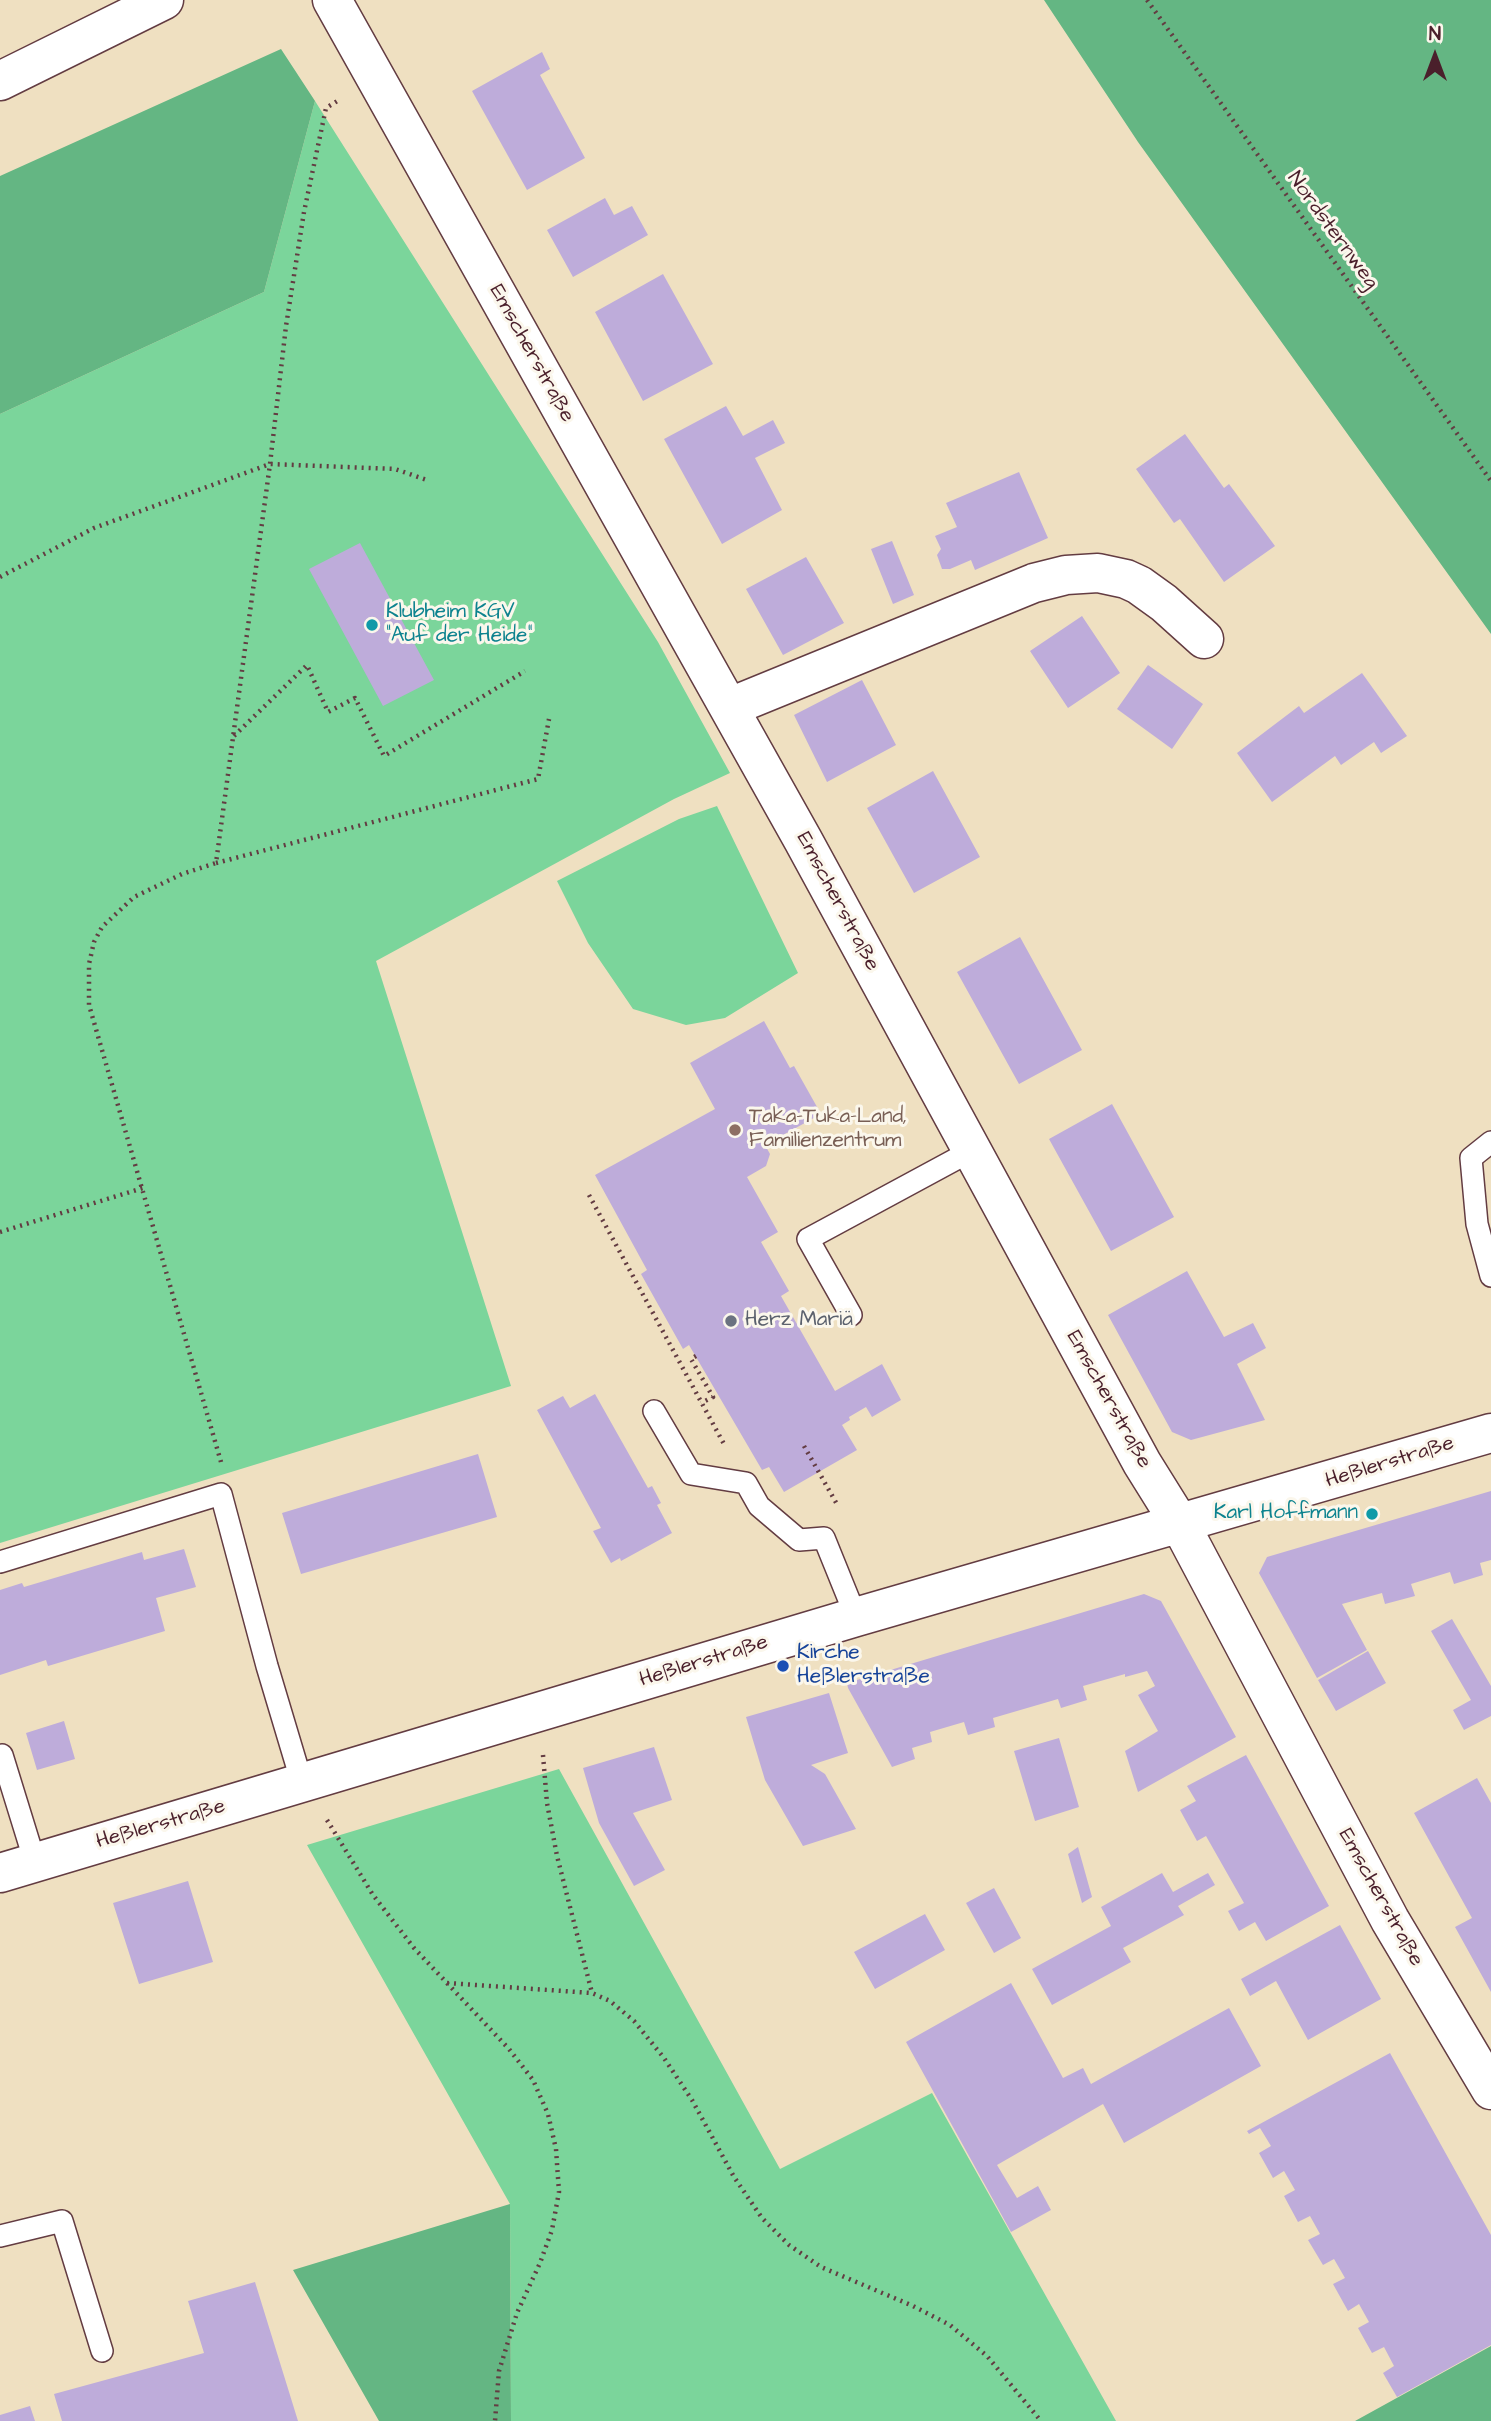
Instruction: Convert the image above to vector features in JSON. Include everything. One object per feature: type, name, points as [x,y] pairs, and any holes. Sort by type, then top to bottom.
[{"type":"main road","points":[[0,81],[164,0]]},
{"type":"main road","name":"Emscherstraße","points":[[332,0],[730,707],[1142,1463],[1180,1524],[1390,1920],[1491,2090]]},
{"type":"main road","points":[[730,707],[1034,583],[1066,575],[1105,574],[1139,585],[1205,639]]},
{"type":"main road","name":"Heßlerstraße","points":[[17,1868],[856,1617],[1491,1433]]},
{"type":"lane","points":[[1491,1142],[1471,1158],[1477,1224],[1491,1276]]},
{"type":"lane","points":[[851,1315],[808,1238],[971,1151]]},
{"type":"lane","points":[[654,1411],[691,1474],[746,1483],[760,1506],[799,1540],[824,1538],[856,1617]]},
{"type":"lane","points":[[0,1562],[220,1494],[302,1783]]},
{"type":"lane","points":[[2,1755],[17,1868]]},
{"type":"lane","points":[[0,2236],[62,2221],[102,2351]]},
{"type":"path","name":"Nordsternweg","points":[[1147,0],[1491,481]]},
{"type":"path","points":[[216,863],[286,326],[304,212],[326,108],[375,78]]},
{"type":"path","points":[[0,578],[94,528],[270,464],[395,469],[428,480]]},
{"type":"path","points":[[234,736],[307,665],[328,712],[355,698],[384,756],[525,671]]},
{"type":"path","points":[[220,1494],[222,1462],[89,1004],[89,964],[94,942],[102,927],[134,897],[181,874],[538,779],[549,719]]},
{"type":"path","points":[[0,1232],[143,1188]]},
{"type":"path","points":[[589,1195],[746,1483]]},
{"type":"path","points":[[696,1356],[691,1359],[713,1396],[701,1403]]},
{"type":"path","points":[[804,1447],[832,1496]]},
{"type":"path","points":[[538,1713],[547,1803],[557,1856],[592,1993]]},
{"type":"path","points":[[302,1783],[340,1839],[373,1895],[414,1948],[509,2049],[533,2080],[548,2114],[556,2149],[559,2192],[552,2230],[517,2313],[499,2371],[495,2421]]},
{"type":"path","points":[[447,1983],[592,1993],[610,2001],[634,2021],[664,2057],[692,2100],[734,2177],[762,2218],[789,2245],[821,2267],[913,2306],[950,2325],[987,2356],[1041,2421]]},
{"type":"green space","points":[[1044,0],[1491,0],[1491,634],[1138,142]]},
{"type":"green space","points":[[281,49],[315,101],[264,292],[0,414],[0,176]]},
{"type":"green space","points":[[315,101],[658,642],[730,773],[674,799],[376,961],[511,1386],[0,1543],[0,414],[264,292]]},
{"type":"green space","points":[[717,806],[798,973],[725,1018],[686,1025],[633,1009],[588,943],[557,881],[679,819]]},
{"type":"green space","points":[[559,1769],[780,2169],[932,2093],[1116,2421],[511,2421],[510,2204],[307,1845]]},
{"type":"green space","points":[[510,2204],[511,2421],[379,2421],[293,2270]]},
{"type":"green space","points":[[1491,2346],[1491,2421],[1355,2421]]},
{"type":"building","points":[[542,52],[550,69],[540,75],[585,158],[527,190],[472,91]]},
{"type":"building","points":[[605,198],[614,215],[632,206],[648,235],[573,277],[547,230]]},
{"type":"building","points":[[663,274],[713,364],[643,401],[595,312]]},
{"type":"building","points":[[726,406],[743,436],[773,420],[785,443],[755,458],[782,510],[722,544],[664,439]]},
{"type":"building","points":[[1185,434],[1224,488],[1229,484],[1275,546],[1224,582],[1180,519],[1174,523],[1136,469]]},
{"type":"building","points":[[1019,472],[1048,538],[975,570],[971,560],[950,569],[942,569],[937,555],[941,549],[935,536],[957,527],[946,503]]},
{"type":"building","points":[[892,541],[914,595],[893,604],[871,549]]},
{"type":"building","name":"Klubheim KGV \"Auf der Heide\"","points":[[360,543],[434,680],[383,706],[309,569]]},
{"type":"building","points":[[806,557],[844,623],[783,655],[746,589]]},
{"type":"building","points":[[1082,616],[1120,673],[1068,708],[1030,651]]},
{"type":"building","points":[[1148,665],[1203,704],[1172,749],[1117,709]]},
{"type":"building","points":[[1362,673],[1407,736],[1381,753],[1374,742],[1341,765],[1335,756],[1272,802],[1237,753],[1299,706],[1304,713]]},
{"type":"building","points":[[862,680],[896,745],[827,782],[794,715]]},
{"type":"building","points":[[933,771],[980,857],[914,893],[867,808]]},
{"type":"building","points":[[1020,937],[1082,1050],[1019,1084],[957,972]]},
{"type":"building","name":"Herz Mariä","points":[[764,1021],[790,1068],[794,1066],[821,1114],[765,1145],[770,1154],[766,1166],[747,1177],[778,1232],[761,1242],[789,1291],[781,1296],[835,1391],[882,1364],[901,1400],[872,1417],[866,1407],[849,1417],[850,1420],[842,1425],[857,1450],[784,1492],[769,1467],[762,1470],[689,1345],[683,1349],[641,1274],[647,1270],[595,1175],[715,1109],[690,1063]]},
{"type":"building","points":[[1112,1104],[1174,1217],[1111,1251],[1049,1139]]},
{"type":"building","points":[[1187,1271],[1224,1337],[1253,1323],[1266,1348],[1237,1364],[1265,1420],[1191,1440],[1172,1432],[1108,1315]]},
{"type":"building","points":[[595,1394],[648,1488],[652,1486],[661,1503],[657,1505],[672,1533],[621,1561],[620,1558],[611,1563],[593,1531],[601,1528],[537,1410],[563,1396],[570,1408]]},
{"type":"building","points":[[478,1454],[497,1517],[301,1574],[282,1513]]},
{"type":"building","points":[[1491,1491],[1491,1560],[1480,1563],[1483,1575],[1454,1584],[1450,1572],[1411,1584],[1415,1596],[1385,1604],[1382,1593],[1342,1604],[1367,1650],[1317,1678],[1259,1573],[1267,1557]]},
{"type":"building","points":[[184,1549],[196,1587],[156,1598],[165,1631],[48,1666],[46,1660],[0,1675],[0,1590],[22,1583],[24,1587],[142,1552],[144,1560]]},
{"type":"building","points":[[1144,1594],[1161,1601],[1236,1737],[1138,1792],[1125,1751],[1158,1731],[1138,1695],[1155,1686],[1147,1671],[1083,1686],[1087,1700],[1061,1708],[1058,1699],[993,1718],[995,1727],[968,1735],[964,1722],[930,1732],[932,1742],[912,1748],[915,1759],[892,1767],[848,1688],[847,1683]]},
{"type":"building","points":[[1452,1619],[1491,1686],[1491,1716],[1464,1730],[1453,1710],[1471,1700],[1431,1631]]},
{"type":"building","points":[[1368,1651],[1386,1683],[1336,1711],[1318,1680]]},
{"type":"building","points":[[829,1693],[848,1753],[811,1765],[825,1774],[856,1829],[803,1846],[765,1780],[746,1717]]},
{"type":"building","points":[[64,1721],[75,1759],[37,1770],[26,1733]]},
{"type":"building","points":[[1059,1738],[1079,1807],[1035,1821],[1014,1751]]},
{"type":"building","points":[[654,1747],[672,1800],[633,1813],[665,1870],[634,1886],[599,1823],[583,1768]]},
{"type":"building","points":[[1246,1755],[1329,1906],[1266,1941],[1255,1922],[1239,1931],[1228,1911],[1244,1903],[1206,1836],[1197,1841],[1180,1810],[1196,1801],[1187,1786]]},
{"type":"building","points":[[1477,1778],[1491,1803],[1491,1992],[1455,1927],[1472,1918],[1414,1813]]},
{"type":"building","points":[[1078,1847],[1092,1897],[1082,1903],[1068,1854]]},
{"type":"building","points":[[1162,1873],[1173,1892],[1208,1873],[1215,1885],[1178,1906],[1184,1915],[1123,1948],[1131,1962],[1052,2005],[1032,1969],[1111,1926],[1101,1907]]},
{"type":"building","points":[[188,1881],[213,1962],[139,1984],[113,1903]]},
{"type":"building","points":[[994,1888],[1021,1938],[994,1953],[966,1903]]},
{"type":"building","points":[[925,1914],[945,1950],[875,1989],[854,1952]]},
{"type":"building","points":[[1340,1925],[1381,1999],[1308,2040],[1276,1981],[1250,1996],[1241,1979]]},
{"type":"building","points":[[1011,1983],[1063,2078],[1083,2068],[1091,2084],[1229,2008],[1261,2066],[1124,2143],[1103,2104],[997,2165],[1017,2198],[1038,2186],[1051,2210],[1011,2232],[906,2042]]},
{"type":"building","points":[[1390,2053],[1491,2235],[1491,2345],[1397,2397],[1383,2373],[1394,2366],[1384,2347],[1372,2353],[1358,2328],[1369,2322],[1359,2304],[1348,2311],[1333,2284],[1345,2278],[1334,2259],[1323,2265],[1308,2240],[1320,2234],[1310,2216],[1298,2222],[1284,2196],[1295,2190],[1284,2171],[1273,2178],[1259,2153],[1271,2146],[1260,2128],[1249,2134],[1247,2131]]},
{"type":"building","points":[[255,2282],[298,2421],[62,2421],[54,2394],[204,2353],[188,2301]]},
{"type":"building","points":[[30,2406],[35,2421],[0,2421],[0,2415]]},
{"type":"place","name":"Klubheim KGV \"Auf der Heide\"","points":[[372,625]]},
{"type":"place","name":"Taka-Tuka-Land, Familienzentrum","points":[[735,1130]]},
{"type":"place","name":"Herz Mariä","points":[[731,1321]]},
{"type":"place","name":"Karl Hoffmann","points":[[1372,1514]]},
{"type":"place","name":"Kirche Heßlerstraße","points":[[783,1666]]}]
